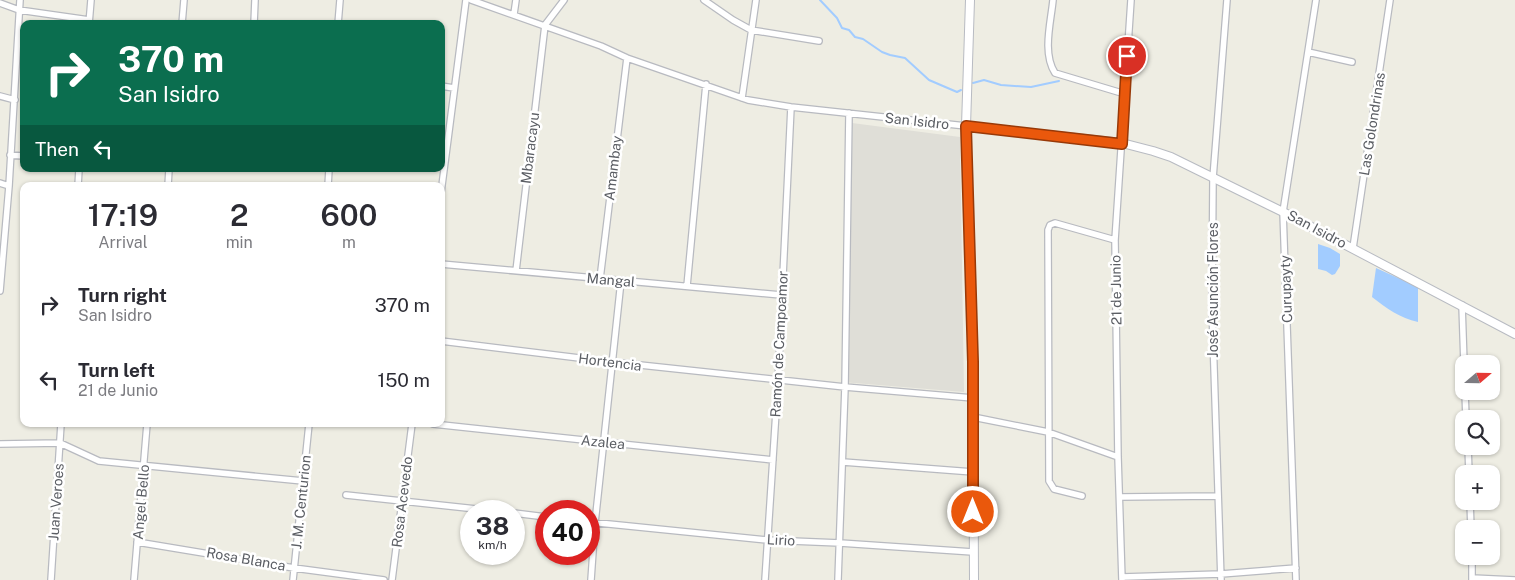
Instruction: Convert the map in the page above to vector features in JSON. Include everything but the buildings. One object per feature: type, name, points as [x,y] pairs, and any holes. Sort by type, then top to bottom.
[{"type":"street","points":[[0,291],[15,100],[20,0]]},
{"type":"street","points":[[89,20],[91,0]]},
{"type":"street","points":[[182,20],[184,0]]},
{"type":"street","points":[[254,20],[255,0]]},
{"type":"street","points":[[338,20],[340,0]]},
{"type":"street","points":[[445,153],[466,0]]},
{"type":"street","name":"San Isidro","points":[[471,0],[545,25],[627,58],[742,98],[791,107],[1122,144],[1153,150],[1283,212],[1515,334]]},
{"type":"street","points":[[514,14],[516,0]]},
{"type":"street","points":[[545,25],[564,0]]},
{"type":"street","points":[[704,0],[751,30],[818,40]]},
{"type":"street","points":[[742,98],[756,0]]},
{"type":"street","points":[[970,0],[966,126],[970,227],[974,580]]},
{"type":"street","points":[[1053,0],[1049,51],[1050,61],[1055,73],[1125,94]]},
{"type":"street","name":"21 de Junio","points":[[1122,579],[1115,240],[1131,0]]},
{"type":"street","name":"José Asunción Flores","points":[[1221,577],[1212,307],[1213,178],[1227,0]]},
{"type":"street","name":"Curupayty","points":[[1296,580],[1283,212],[1316,0]]},
{"type":"street","name":"Las Golondrinas","points":[[1353,248],[1390,0]]},
{"type":"street","points":[[0,3],[19,10],[77,20]]},
{"type":"street","name":"Mbaracayu","points":[[516,271],[545,25]]},
{"type":"street","points":[[1308,52],[1352,62]]},
{"type":"street","name":"Amambay","points":[[600,279],[627,58]]},
{"type":"street","points":[[687,286],[706,84]]},
{"type":"street","points":[[445,87],[454,88]]},
{"type":"street","points":[[0,96],[15,100]]},
{"type":"street","name":"Ramón de Campoamor","points":[[766,580],[791,107]]},
{"type":"street","points":[[838,580],[845,387],[849,113]]},
{"type":"street","points":[[10,155],[20,156]]},
{"type":"street","points":[[0,183],[9,186]]},
{"type":"street","points":[[1082,496],[1054,489],[1049,481],[1048,230],[1050,225],[1055,223],[1115,240]]},
{"type":"street","name":"Mangal","points":[[445,264],[781,295]]},
{"type":"street","points":[[595,500],[604,442],[622,281]]},
{"type":"street","points":[[1462,305],[1464,355]]},
{"type":"street","name":"Hortencia","points":[[445,341],[778,381],[973,398]]},
{"type":"street","points":[[973,417],[1048,432],[1118,457]]},
{"type":"street","name":"Azalea","points":[[445,425],[772,460]]},
{"type":"street","name":"Juan Veroes","points":[[51,580],[61,427]]},
{"type":"street","name":"Angel Bello","points":[[134,580],[147,427]]},
{"type":"street","name":"J. M. Centurion","points":[[293,580],[309,427]]},
{"type":"street","name":"Rosa Acevedo","points":[[392,580],[412,427]]},
{"type":"street","points":[[0,444],[60,443],[99,461],[303,482]]},
{"type":"street","points":[[843,462],[973,472]]},
{"type":"street","points":[[346,495],[460,507]]},
{"type":"street","points":[[1120,497],[1217,496]]},
{"type":"street","name":"Lirio","points":[[600,523],[767,540],[973,552]]},
{"type":"street","name":"Rosa Blanca","points":[[137,542],[294,568],[384,580]]},
{"type":"street","points":[[591,565],[591,580]]},
{"type":"street","points":[[1472,565],[1472,579],[1515,580]]},
{"type":"street","points":[[1122,579],[1221,577],[1296,568]]},
{"type":"shaded area","points":[[852,123],[960,137],[964,392],[842,382]]},
{"type":"water","points":[[1318,244],[1340,254],[1340,266],[1335,274],[1332,275],[1318,269]]},
{"type":"water","points":[[1376,268],[1418,287],[1418,322],[1405,318],[1372,297]]},
{"type":"waterway","points":[[820,0],[837,18],[842,28],[849,30],[855,37],[863,39],[882,52],[905,58],[929,80],[957,92],[961,90]]},
{"type":"waterway","points":[[973,83],[984,80],[1001,85],[1031,87],[1059,81]]},
{"type":"route","points":[[973,512],[973,362],[966,126],[1122,144],[1127,56]]}]
